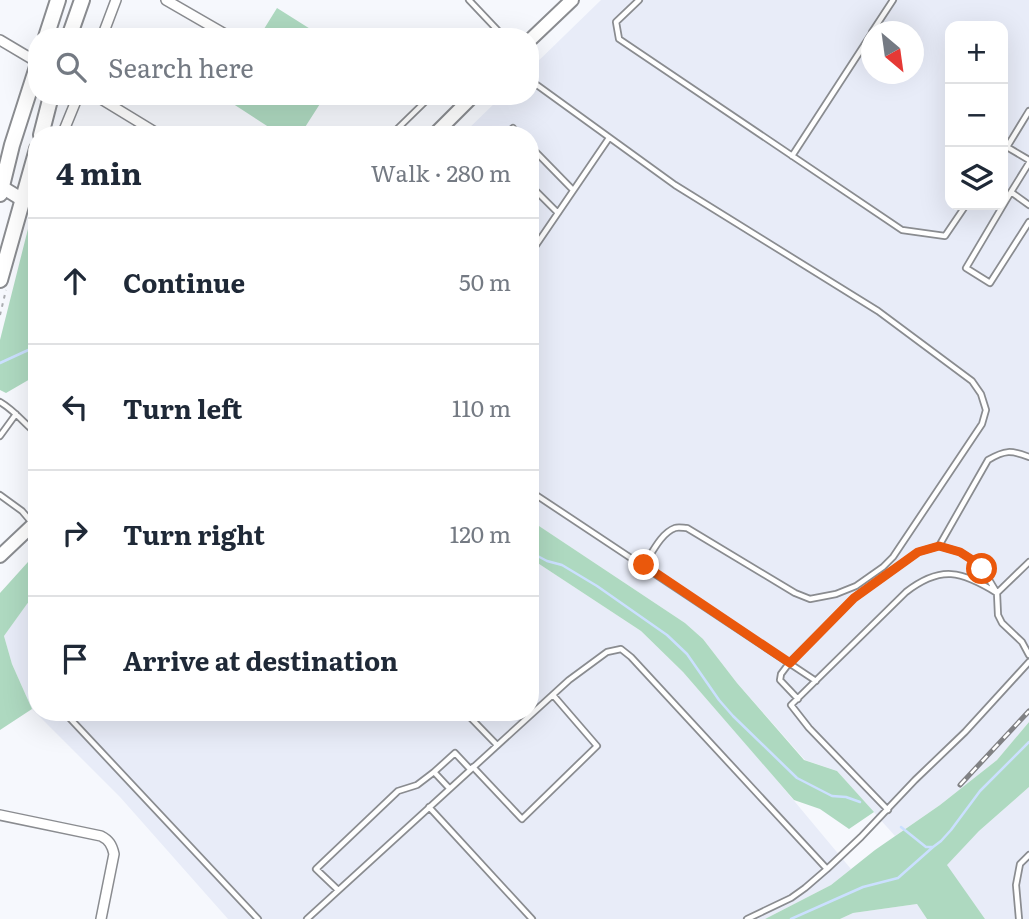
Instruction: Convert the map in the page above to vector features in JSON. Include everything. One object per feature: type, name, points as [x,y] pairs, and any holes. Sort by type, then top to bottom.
[{"type":"main road","points":[[49,28],[58,0]]},
{"type":"main road","points":[[72,28],[82,0]]},
{"type":"main road","points":[[539,31],[572,0]]},
{"type":"main road","points":[[28,93],[1,189],[28,198]]},
{"type":"main road","points":[[43,126],[49,105]]},
{"type":"main road","points":[[442,126],[464,105]]},
{"type":"main road","points":[[0,280],[28,204]]},
{"type":"main road","points":[[2,549],[28,529]]},
{"type":"street","points":[[105,28],[116,0]]},
{"type":"street","points":[[166,0],[214,28]]},
{"type":"street","points":[[0,40],[28,58]]},
{"type":"street","points":[[66,126],[74,105]]},
{"type":"street","points":[[111,105],[145,126]]},
{"type":"street","points":[[0,815],[101,836],[108,841],[114,854],[101,919]]},
{"type":"lane","points":[[469,0],[495,28]]},
{"type":"lane","points":[[639,0],[616,22],[619,39],[902,230],[945,236],[963,210]]},
{"type":"lane","points":[[879,21],[893,0]]},
{"type":"lane","points":[[792,156],[861,49]]},
{"type":"lane","points":[[539,87],[675,185],[835,283],[900,327],[972,381],[981,394],[986,410],[982,424],[893,556],[883,568],[856,586],[836,594],[810,599],[795,593],[687,528],[676,527],[667,533],[644,565]]},
{"type":"lane","points":[[400,126],[422,105]]},
{"type":"lane","points":[[1008,145],[1029,111]]},
{"type":"lane","points":[[539,241],[609,138]]},
{"type":"lane","points":[[1008,148],[1029,162],[966,268],[990,283],[1029,222]]},
{"type":"lane","points":[[539,155],[573,190]]},
{"type":"lane","points":[[1012,192],[1029,205]]},
{"type":"lane","points":[[539,194],[558,213]]},
{"type":"lane","points":[[0,402],[12,409],[28,425]]},
{"type":"lane","points":[[0,436],[16,414]]},
{"type":"lane","points":[[939,546],[988,460],[1002,452],[1015,451],[1029,457]]},
{"type":"lane","points":[[0,495],[28,517]]},
{"type":"lane","points":[[539,497],[816,681]]},
{"type":"lane","points":[[798,699],[780,680],[781,674],[790,663],[854,598],[918,552],[939,546],[960,552],[974,561],[997,593],[998,615],[1002,623],[1019,638],[1029,654]]},
{"type":"lane","points":[[997,593],[1029,562]]},
{"type":"lane","points":[[888,810],[791,705],[906,592],[921,581],[934,575],[951,573],[971,578],[997,593]]},
{"type":"lane","points":[[539,708],[607,652],[621,649],[827,869]]},
{"type":"lane","points":[[747,919],[791,898],[827,869],[965,732],[1029,662]]},
{"type":"lane","points":[[338,890],[316,869],[398,791],[417,785],[455,753],[522,819],[597,746],[553,695]]},
{"type":"lane","points":[[72,721],[258,919]]},
{"type":"lane","points":[[474,721],[497,745]]},
{"type":"lane","points":[[306,919],[524,721]]},
{"type":"lane","points":[[434,772],[449,788]]},
{"type":"lane","points":[[429,807],[532,919]]},
{"type":"lane","points":[[1019,919],[1016,885],[1020,864],[1029,855]]},
{"type":"shaded area","points":[[601,0],[1029,0],[1029,722],[997,760],[895,836],[837,771],[805,760],[737,683],[703,639],[685,623],[539,526],[539,126],[471,126],[493,105],[539,105],[539,60]]},
{"type":"shaded area","points":[[539,564],[641,631],[683,672],[851,869],[831,885],[765,919],[228,919],[120,797],[44,721],[539,721]]},
{"type":"shaded area","points":[[27,604],[28,700],[12,664],[4,636]]},
{"type":"shaded area","points":[[1029,787],[1029,919],[985,919],[946,865],[979,831]]},
{"type":"shaded area","points":[[917,904],[927,919],[840,919],[853,913]]},
{"type":"green space","points":[[277,8],[309,28],[265,28]]},
{"type":"green space","points":[[235,105],[319,105],[306,126],[267,126]]},
{"type":"green space","points":[[28,229],[28,380],[6,393],[0,390],[0,340]]},
{"type":"green space","points":[[539,526],[685,623],[703,639],[804,760],[837,771],[874,812],[849,829],[820,809],[794,800],[683,672],[641,631],[539,564]]},
{"type":"green space","points":[[28,562],[28,603],[4,636],[12,664],[28,700],[28,712],[0,730],[0,593]]},
{"type":"green space","points":[[1029,722],[1029,787],[979,831],[947,865],[985,919],[927,919],[917,904],[853,913],[840,919],[765,919],[831,885],[875,850],[940,805],[997,760]]},
{"type":"waterway","points":[[0,363],[28,350]]},
{"type":"waterway","points":[[539,557],[562,565],[597,586],[667,635],[687,654],[733,716],[797,778],[832,796],[860,802]]},
{"type":"waterway","points":[[901,827],[926,847],[933,847],[951,830],[980,791],[1029,742]]},
{"type":"waterway","points":[[791,919],[863,887],[898,878],[933,847]]},
{"type":"railway","points":[[960,785],[1029,711]]},
{"type":"route","points":[[644,565],[790,663],[854,598],[918,552],[939,546],[960,552],[982,569]]}]
